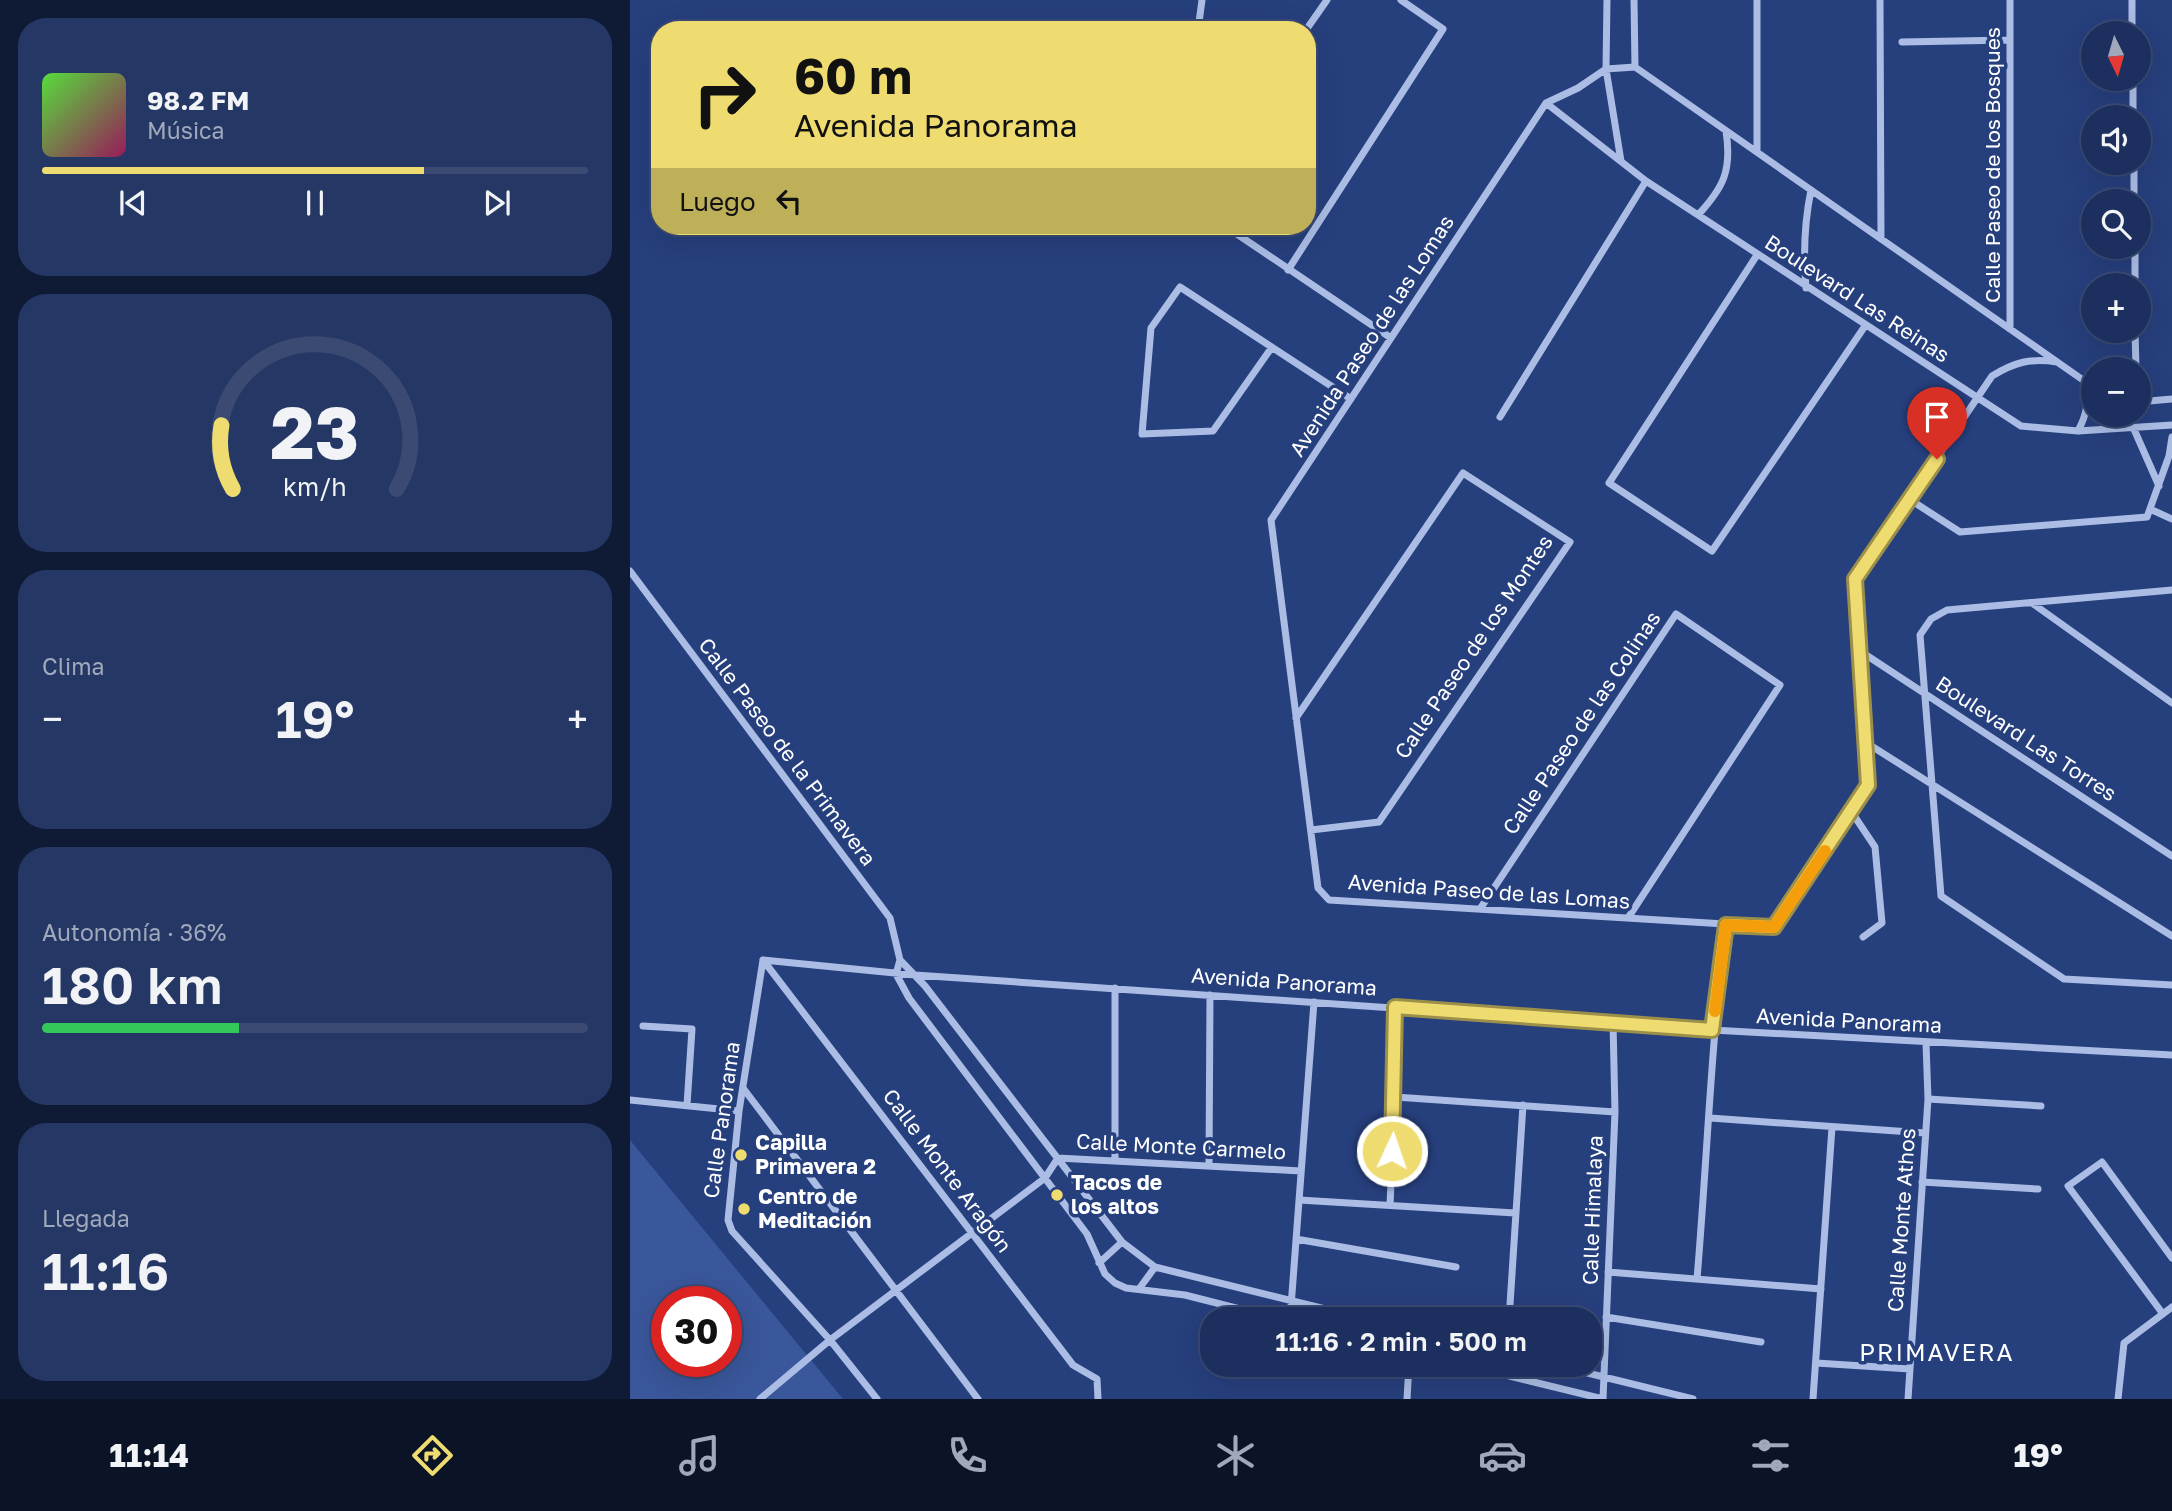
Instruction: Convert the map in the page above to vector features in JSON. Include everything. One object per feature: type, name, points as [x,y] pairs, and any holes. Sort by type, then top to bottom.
[{"type":"street","points":[[1199,21],[1202,0]]},
{"type":"street","points":[[1312,21],[1326,0]]},
{"type":"street","points":[[1316,226],[1443,29],[1401,0]]},
{"type":"street","points":[[1607,0],[1606,69],[1621,161]]},
{"type":"street","points":[[1634,0],[1635,67]]},
{"type":"street","points":[[1757,0],[1757,152]]},
{"type":"street","points":[[1880,0],[1881,239]]},
{"type":"street","name":"Calle Paseo de los Bosques","points":[[2010,0],[2010,329]]},
{"type":"street","points":[[2132,0],[2132,21]]},
{"type":"street","points":[[1902,42],[2010,40]]},
{"type":"street","points":[[1546,103],[1578,88],[1606,69],[1635,67],[2081,379]]},
{"type":"street","name":"Boulevard Las Reinas","points":[[1546,103],[1646,181],[2021,426],[2078,431],[2133,427]]},
{"type":"street","name":"Avenida Paseo de las Lomas","points":[[1546,103],[1271,520],[1318,888],[1329,900],[1774,927],[1868,785],[1855,579],[1992,376],[2012,364],[2034,359],[2057,362]]},
{"type":"street","points":[[1698,215],[1716,195],[1726,175],[1730,153],[1726,131]]},
{"type":"street","points":[[1500,417],[1646,181]]},
{"type":"street","points":[[1806,288],[1803,244],[1811,190]]},
{"type":"street","points":[[1239,235],[1391,338]]},
{"type":"street","points":[[1288,270],[1311,235]]},
{"type":"street","points":[[1757,256],[1609,483],[1712,551],[1865,326]]},
{"type":"street","points":[[1272,347],[1213,431],[1142,434],[1151,328],[1180,287],[1272,347],[1351,399]]},
{"type":"street","points":[[2151,401],[2172,399]]},
{"type":"street","points":[[2078,431],[2081,425]]},
{"type":"street","name":"Boulevard Las Reinas","points":[[2151,426],[2172,425]]},
{"type":"street","points":[[2133,427],[2159,486]]},
{"type":"street","points":[[1909,499],[1960,532],[2147,517],[2159,486],[2172,437]]},
{"type":"street","name":"Calle Paseo de los Montes","points":[[1296,718],[1463,472],[1570,541],[1379,822],[1311,830]]},
{"type":"street","points":[[2150,509],[2172,519]]},
{"type":"street","name":"Calle Paseo de la Primavera","points":[[630,571],[890,918],[900,960],[896,974]]},
{"type":"street","points":[[2172,590],[1947,610],[1931,619],[1920,635],[1941,896],[2064,979],[2172,985]]},
{"type":"street","points":[[2031,603],[2172,703]]},
{"type":"street","name":"Calle Paseo de las Colinas","points":[[1480,909],[1676,614],[1780,685],[1628,918]]},
{"type":"street","name":"Boulevard Las Torres","points":[[1860,651],[2172,856]]},
{"type":"street","points":[[1865,741],[2172,936]]},
{"type":"street","points":[[1851,811],[1875,847],[1882,923],[1863,937]]},
{"type":"street","points":[[1697,1279],[1710,1118],[1712,1030],[1726,925]]},
{"type":"street","name":"Avenida Panorama","points":[[763,960],[896,974],[1712,1030],[2172,1055]]},
{"type":"street","name":"Calle Panorama","points":[[763,960],[739,1111],[727,1209],[732,1231],[830,1340],[877,1399]]},
{"type":"street","name":"Calle Monte Aragón","points":[[763,960],[1073,1365],[1097,1379],[1098,1399]]},
{"type":"street","points":[[900,960],[915,975],[1122,1242],[1155,1266],[1319,1307]]},
{"type":"street","points":[[896,974],[909,998],[1087,1234],[1099,1263],[1115,1283],[1185,1295],[1232,1307]]},
{"type":"street","points":[[1115,988],[1115,1160]]},
{"type":"street","points":[[1209,1166],[1210,995]]},
{"type":"street","points":[[1291,1307],[1314,1002]]},
{"type":"street","points":[[1390,1206],[1395,1097],[1395,1007]]},
{"type":"street","name":"Calle Himalaya","points":[[1603,1399],[1615,1112],[1614,1022]]},
{"type":"street","points":[[643,1026],[692,1029],[687,1105]]},
{"type":"street","name":"Calle Monte Athos","points":[[1908,1399],[1927,1099],[1926,1043]]},
{"type":"street","points":[[743,1088],[978,1399]]},
{"type":"street","points":[[1395,1097],[1615,1112]]},
{"type":"street","points":[[1927,1099],[2041,1106]]},
{"type":"street","points":[[630,1100],[739,1111]]},
{"type":"street","points":[[1509,1307],[1523,1105]]},
{"type":"street","points":[[1710,1118],[1925,1133]]},
{"type":"street","points":[[1813,1399],[1832,1127]]},
{"type":"street","name":"Calle Monte Carmelo","points":[[761,1399],[830,1340],[1045,1178],[1058,1158],[1301,1171]]},
{"type":"street","points":[[2163,1314],[2068,1186],[2102,1162],[2172,1258]]},
{"type":"street","points":[[1922,1182],[2038,1189]]},
{"type":"street","points":[[1299,1200],[1516,1213]]},
{"type":"street","points":[[1296,1239],[1456,1267]]},
{"type":"street","points":[[1099,1263],[1122,1242]]},
{"type":"street","points":[[1139,1289],[1155,1266]]},
{"type":"street","points":[[1608,1272],[1821,1289]]},
{"type":"street","points":[[2118,1399],[2124,1343],[2172,1307]]},
{"type":"street","points":[[1606,1317],[1761,1342]]},
{"type":"street","points":[[1815,1363],[1910,1369]]},
{"type":"street","points":[[1407,1399],[1408,1377]]},
{"type":"street","points":[[1514,1377],[1603,1399]]},
{"type":"street","points":[[1604,1377],[1693,1399]]},
{"type":"shaded area","points":[[630,1140],[843,1399],[630,1399]]},
{"type":"slow traffic","points":[[1715,1011],[1726,925],[1774,927],[1825,851]]},
{"type":"place","name":"Capilla Primavera 2","points":[[741,1155]]},
{"type":"place","name":"Tacos de los altos","points":[[1057,1195]]},
{"type":"place","name":"Centro de Meditación","points":[[744,1209]]},
{"type":"district","name":"PRIMAVERA","points":[[1937,1353]]},
{"type":"route","points":[[1392,1151],[1395,1007],[1712,1030],[1726,925],[1774,927],[1868,785],[1855,579],[1937,459]]}]
